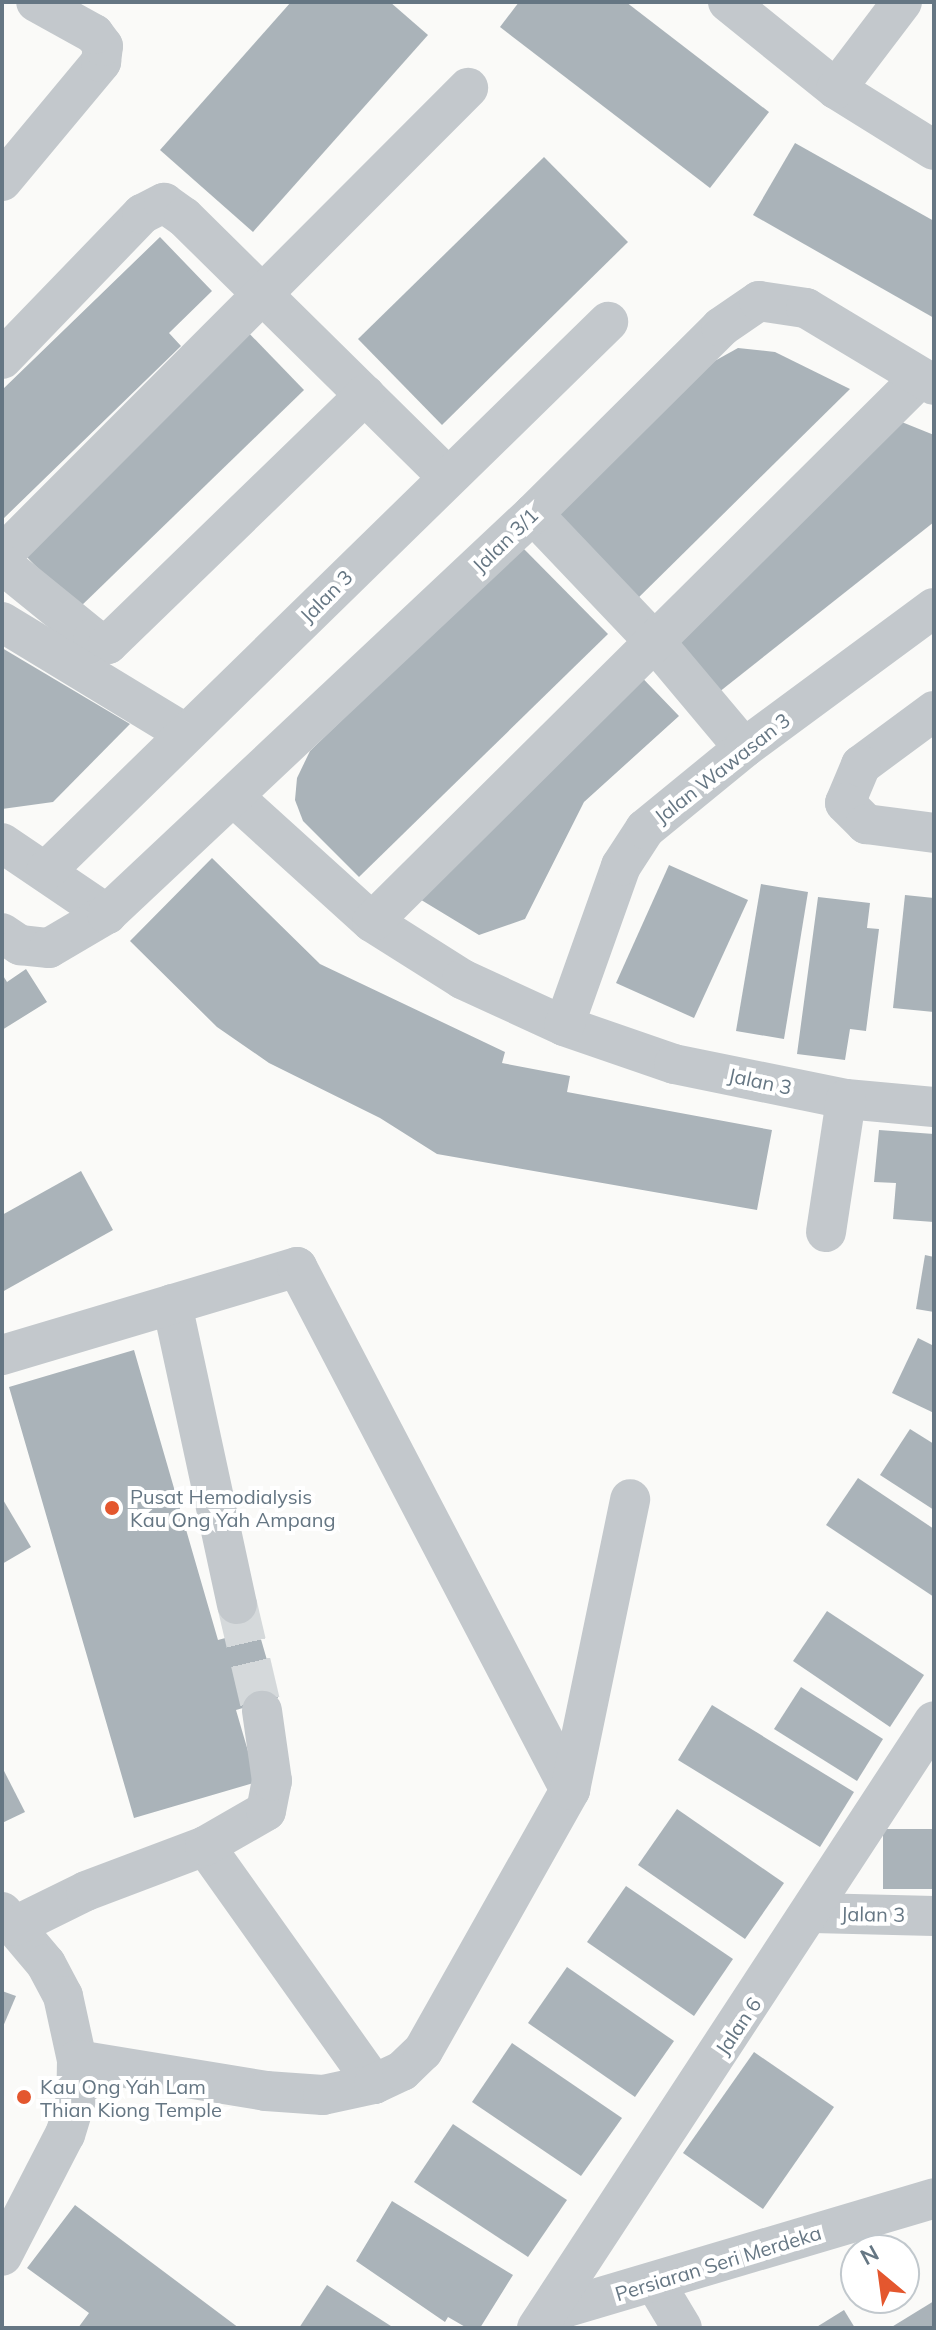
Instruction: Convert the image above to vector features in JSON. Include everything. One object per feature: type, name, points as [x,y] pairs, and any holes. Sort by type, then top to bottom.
[{"type":"street","points":[[2,181],[101,62],[103,46],[94,34],[36,2]]},
{"type":"street","points":[[728,2],[836,89],[934,150]]},
{"type":"street","points":[[836,89],[902,2]]},
{"type":"street","points":[[2,555],[468,88]]},
{"type":"street","points":[[2,359],[142,214],[164,203],[262,294],[447,476]]},
{"type":"street","name":"Jalan 3/1","points":[[107,914],[533,514],[721,327],[759,301],[806,308],[927,382]]},
{"type":"street","name":"Jalan 3","points":[[46,871],[608,322]]},
{"type":"street","points":[[372,922],[655,642],[927,382]]},
{"type":"street","points":[[2,564],[93,638],[108,644],[365,395]]},
{"type":"street","points":[[533,514],[655,642],[744,748]]},
{"type":"street","name":"Jalan Wawasan 3","points":[[564,1026],[621,866],[645,829],[744,748],[934,608]]},
{"type":"street","points":[[2,622],[186,734]]},
{"type":"street","points":[[934,711],[861,765],[845,803],[866,824],[934,833]]},
{"type":"street","name":"Jalan 3","points":[[234,797],[372,922],[462,979],[564,1026],[674,1064],[846,1099],[934,1107]]},
{"type":"street","points":[[2,843],[107,914],[49,948],[20,945],[2,933]]},
{"type":"street","points":[[826,1232],[846,1099]]},
{"type":"street","points":[[2,1355],[297,1267],[570,1790]]},
{"type":"street","points":[[172,1304],[237,1604]]},
{"type":"street","points":[[77,2060],[266,2091],[323,2095],[374,2084],[402,2071],[423,2051],[570,1790],[630,1499]]},
{"type":"street","points":[[2,2256],[65,2134],[76,2099],[77,2060],[63,1996],[9,1919],[205,1846],[266,1811],[272,1781],[262,1711]]},
{"type":"street","name":"Jalan 6","points":[[542,2320],[813,1913],[934,1721]]},
{"type":"street","points":[[205,1846],[374,2084]]},
{"type":"street","name":"Jalan 3","points":[[813,1913],[934,1916]]},
{"type":"street","name":"Persiaran Seri Merdeka","points":[[542,2320],[934,2198]]},
{"type":"street","points":[[655,2283],[682,2328]]},
{"type":"building","points":[[291,2],[390,2],[428,35],[253,232],[160,150]]},
{"type":"building","points":[[519,2],[626,2],[769,112],[710,188],[500,27]]},
{"type":"building","points":[[795,143],[934,221],[934,318],[753,215]]},
{"type":"building","points":[[544,157],[628,242],[442,425],[358,339]]},
{"type":"building","points":[[160,237],[212,291],[169,333],[181,346],[2,520],[2,390]]},
{"type":"building","points":[[243,327],[304,390],[78,609],[16,546]]},
{"type":"building","points":[[738,348],[775,352],[850,389],[630,606],[548,525],[711,363]]},
{"type":"building","points":[[877,412],[934,435],[934,522],[709,700],[655,631]]},
{"type":"building","points":[[521,546],[608,634],[359,877],[303,821],[295,800],[297,778],[310,751]]},
{"type":"building","points":[[2,648],[130,724],[53,802],[2,809]]},
{"type":"building","points":[[628,663],[679,716],[584,802],[525,919],[479,935],[418,898]]},
{"type":"building","points":[[212,858],[320,964],[505,1052],[502,1063],[570,1076],[567,1092],[772,1130],[757,1210],[437,1154],[380,1118],[269,1063],[217,1027],[130,941]]},
{"type":"building","points":[[669,865],[748,900],[694,1018],[616,983]]},
{"type":"building","points":[[761,884],[808,892],[784,1039],[736,1031]]},
{"type":"building","points":[[905,895],[934,898],[934,1012],[893,1008]]},
{"type":"building","points":[[818,897],[870,903],[867,928],[879,929],[866,1031],[850,1029],[845,1060],[797,1054]]},
{"type":"building","points":[[26,969],[47,1002],[2,1030],[2,974],[7,982]]},
{"type":"building","points":[[879,1130],[934,1134],[934,1222],[893,1219],[896,1183],[874,1182]]},
{"type":"building","points":[[81,1171],[113,1230],[2,1292],[2,1215]]},
{"type":"building","points":[[925,1255],[934,1257],[934,1312],[916,1309]]},
{"type":"building","points":[[918,1338],[934,1346],[934,1413],[892,1393]]},
{"type":"building","name":"Pusat Hemodialysis Kau Ong Yah Ampang","points":[[134,1350],[218,1640],[258,1629],[278,1698],[236,1710],[257,1782],[134,1818],[9,1387]]},
{"type":"building","points":[[910,1429],[934,1444],[934,1510],[880,1475]]},
{"type":"building","points":[[858,1478],[934,1529],[934,1597],[826,1525]]},
{"type":"building","points":[[2,1498],[31,1547],[2,1564]]},
{"type":"building","points":[[827,1611],[924,1675],[890,1727],[793,1661]]},
{"type":"building","points":[[801,1687],[883,1739],[857,1781],[774,1729]]},
{"type":"building","points":[[712,1705],[854,1792],[820,1847],[678,1760]]},
{"type":"building","points":[[2,1767],[25,1812],[2,1823]]},
{"type":"building","points":[[677,1809],[784,1883],[745,1939],[638,1865]]},
{"type":"building","points":[[883,1829],[934,1829],[934,1889],[883,1889]]},
{"type":"building","points":[[626,1886],[733,1959],[694,2016],[587,1942]]},
{"type":"building","points":[[567,1967],[674,2041],[635,2097],[528,2023]]},
{"type":"building","points":[[2,1991],[16,1996],[2,2029]]},
{"type":"building","points":[[512,2043],[622,2118],[581,2176],[472,2102]]},
{"type":"building","points":[[754,2052],[834,2107],[763,2209],[683,2153]]},
{"type":"building","points":[[453,2124],[567,2200],[528,2257],[414,2182]]},
{"type":"building","points":[[392,2201],[513,2275],[480,2328],[467,2328],[448,2317],[445,2322],[356,2261]]},
{"type":"building","points":[[75,2205],[239,2328],[78,2328],[89,2313],[27,2268]]},
{"type":"building","points":[[327,2285],[394,2328],[299,2328]]},
{"type":"building","points":[[934,2301],[934,2328],[890,2328],[913,2314],[920,2314],[920,2310]]},
{"type":"building","points":[[840,2312],[846,2314],[855,2328],[815,2328]]},
{"type":"tunnel","points":[[237,1604],[262,1711]]},
{"type":"place","name":"Pusat Hemodialysis Kau Ong Yah Ampang","points":[[112,1508]]},
{"type":"place","name":"Kau Ong Yah Lam Thian Kiong Temple","points":[[24,2097]]}]
